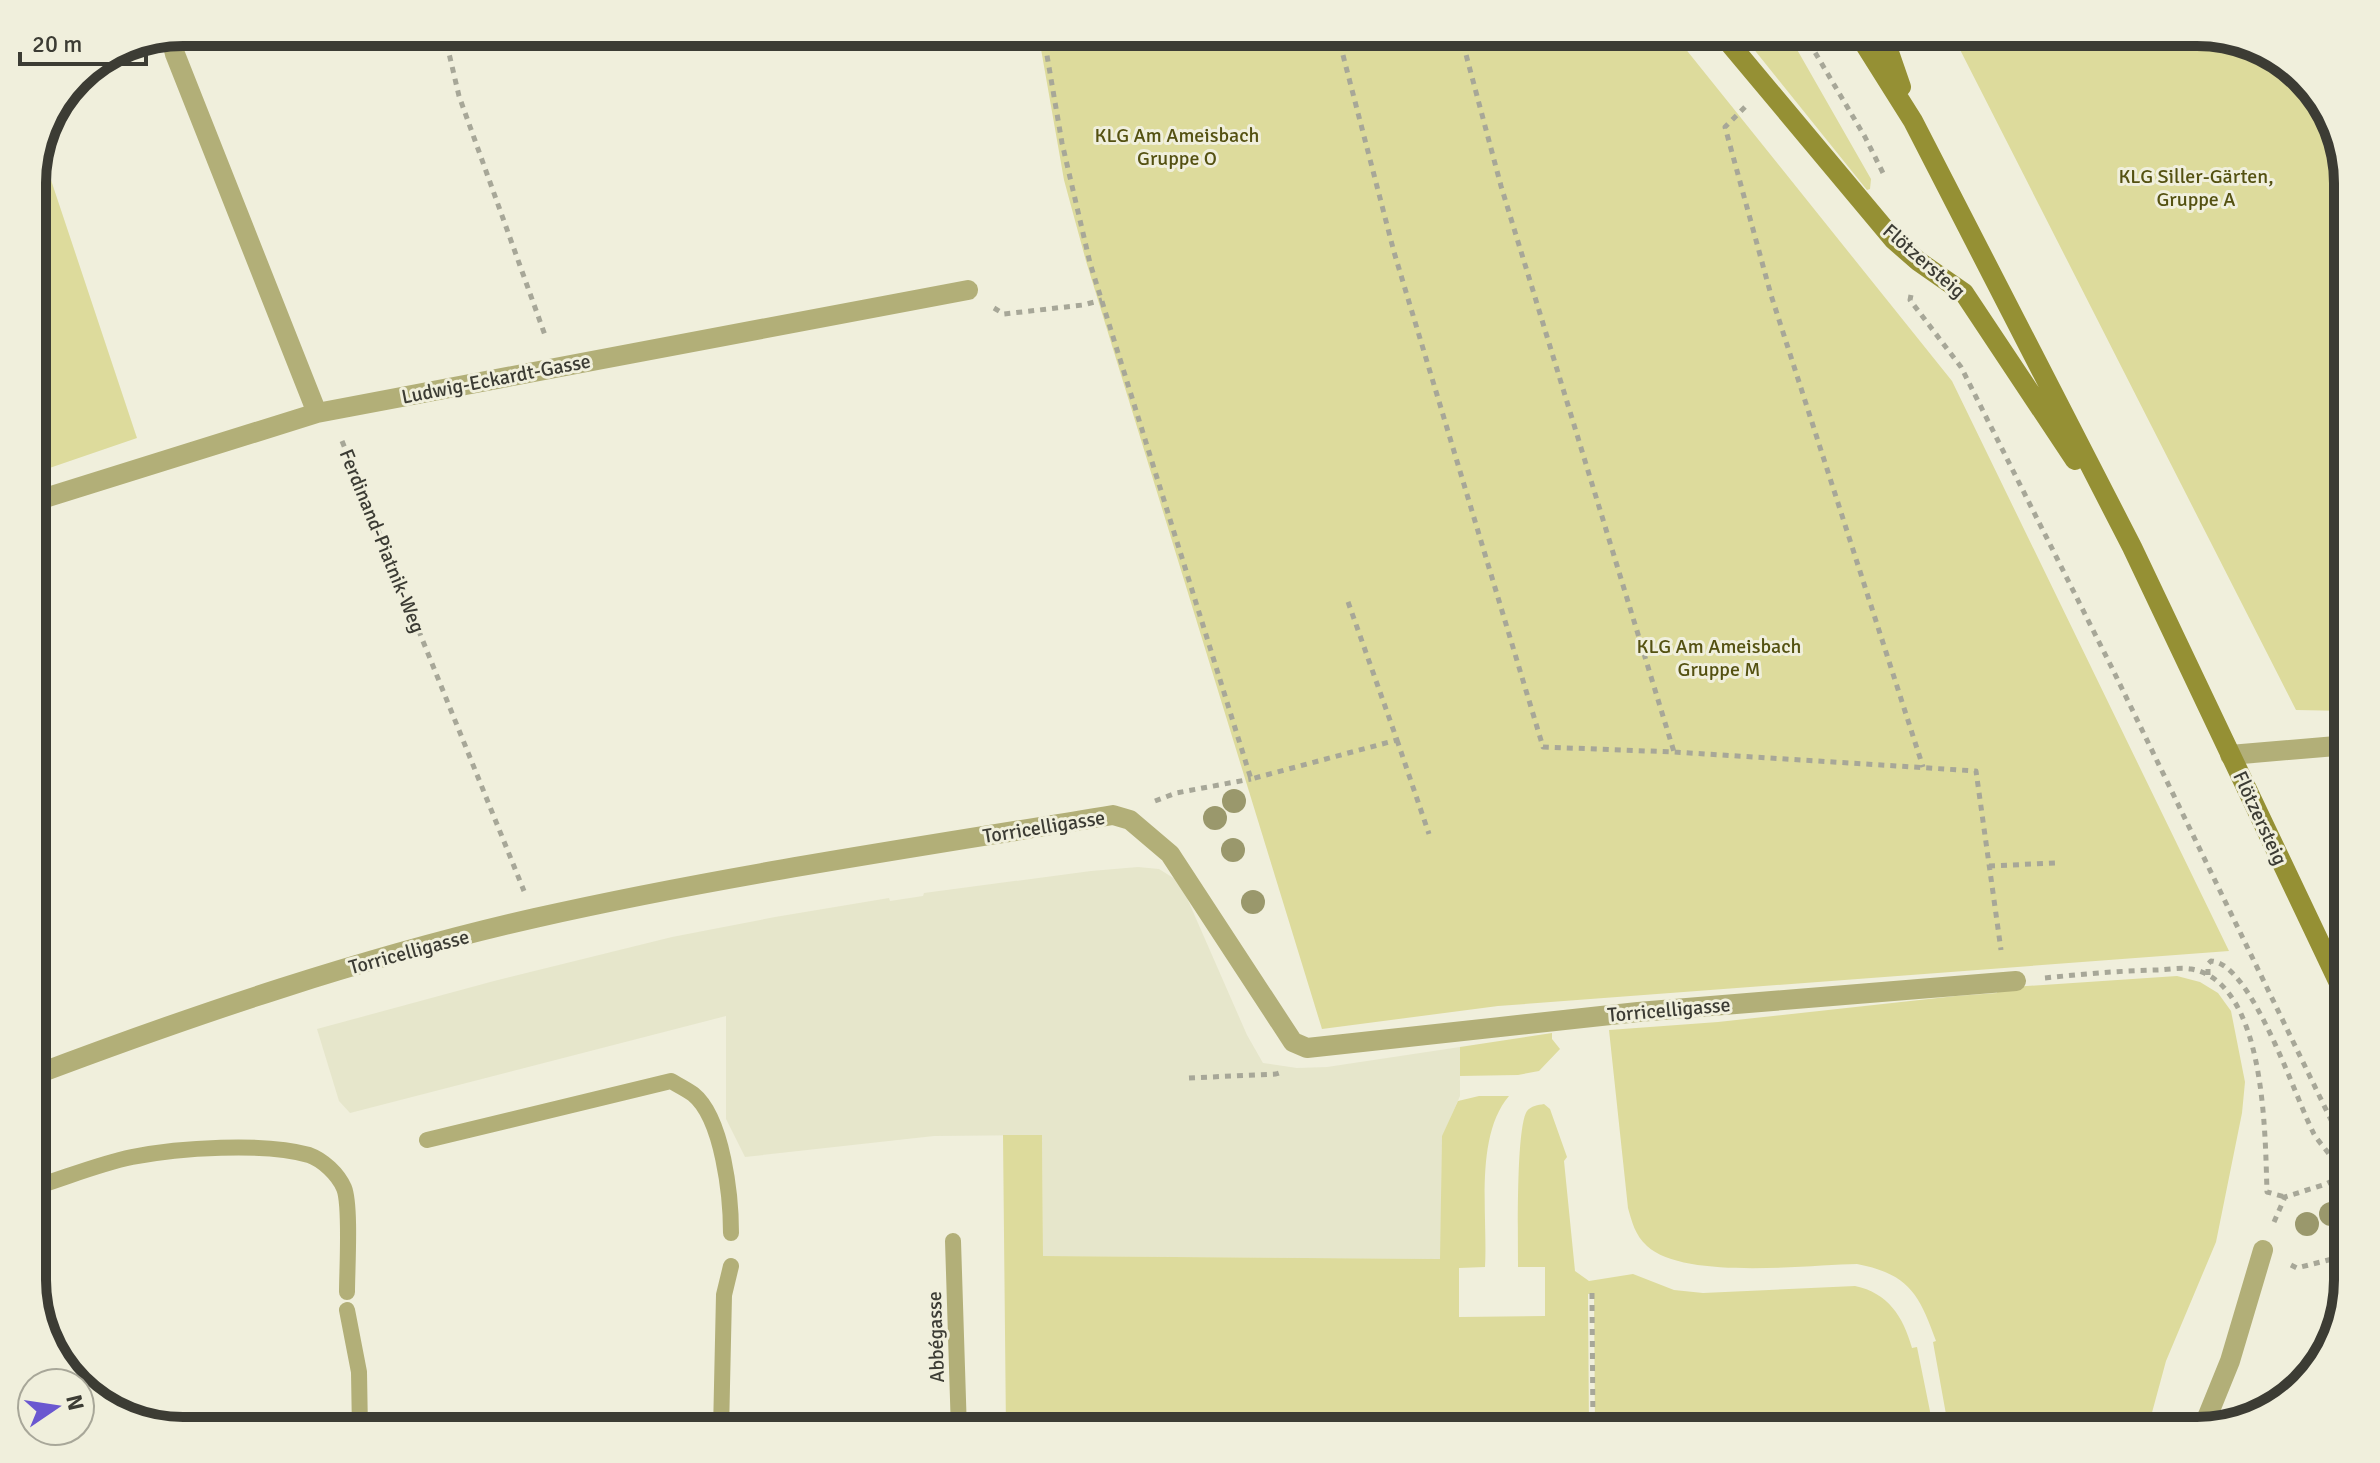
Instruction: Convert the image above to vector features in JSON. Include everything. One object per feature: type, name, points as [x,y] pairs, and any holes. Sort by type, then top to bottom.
[{"type":"main road","name":"Flötzersteig","points":[[1732,46],[1894,240],[1964,293],[2132,547]]},
{"type":"main road","name":"Flötzersteig","points":[[1866,46],[1913,121],[2132,547],[2334,973]]},
{"type":"main road","points":[[1887,46],[1913,121]]},
{"type":"street","points":[[173,47],[317,413]]},
{"type":"street","name":"Ludwig-Eckardt-Gasse","points":[[46,498],[317,413],[968,290]]},
{"type":"street","points":[[2230,755],[2334,746]]},
{"type":"street","name":"Torricelligasse","points":[[46,1071],[291,985],[534,918],[720,880],[1113,815],[1130,820],[1170,854],[1293,1042],[1300,1047],[1638,1012],[2011,981]]},
{"type":"street","points":[[2208,1416],[2230,1361],[2263,1250]]},
{"type":"lane","points":[[427,1140],[671,1081],[695,1096],[712,1122],[729,1184],[731,1233]]},
{"type":"lane","points":[[46,1184],[130,1157],[179,1150],[273,1148],[312,1156],[331,1168],[345,1189],[347,1292]]},
{"type":"lane","name":"Abbégasse","points":[[953,1241],[959,1417]]},
{"type":"lane","points":[[721,1417],[724,1295],[731,1266]]},
{"type":"lane","points":[[347,1310],[359,1372],[360,1417]]},
{"type":"path","points":[[447,46],[459,96],[556,368]]},
{"type":"path","points":[[1045,46],[1062,143],[1090,263],[1251,779]]},
{"type":"path","points":[[1341,46],[1394,252],[1543,747],[1976,771],[1989,866],[2011,981],[2096,972],[2192,969],[2215,979],[2229,992],[2242,1014],[2256,1064],[2264,1103],[2267,1192],[2285,1197],[2334,1180]]},
{"type":"path","points":[[1464,46],[1501,186],[1674,752]]},
{"type":"path","points":[[1811,46],[1891,188]]},
{"type":"path","points":[[1765,86],[1725,127],[1771,295],[1923,767]]},
{"type":"path","points":[[1918,261],[1910,300],[1961,367],[2113,670],[2334,1127]]},
{"type":"path","points":[[968,290],[1004,314],[1102,300]]},
{"type":"path","name":"Ferdinand-Piatnik-Weg","points":[[317,413],[343,442],[534,918]]},
{"type":"path","points":[[1347,599],[1429,834]]},
{"type":"path","points":[[1113,815],[1176,793],[1251,779],[1397,740]]},
{"type":"path","points":[[1989,866],[2055,863]]},
{"type":"path","points":[[2208,976],[2208,964],[2217,961],[2247,989],[2314,1135],[2329,1154],[2334,1151]]},
{"type":"path","points":[[1189,1078],[1287,1071],[1300,1047]]},
{"type":"path","points":[[2263,1250],[2285,1197]]},
{"type":"path","points":[[2297,1268],[2334,1259]]},
{"type":"path","points":[[1592,1293],[1593,1417]]},
{"type":"shaded area","points":[[1138,867],[1159,869],[1175,879],[1187,898],[1247,1035],[1263,1063],[1297,1068],[1327,1067],[1460,1047],[1460,1096],[1442,1137],[1441,1259],[1043,1256],[1042,1135],[934,1136],[745,1157],[726,1119],[726,1016],[350,1113],[339,1101],[317,1029],[672,937],[889,898],[890,901],[923,896],[924,893]]},
{"type":"green space","name":"KLG Am Ameisbach Gruppe M","points":[[1040,46],[1683,46],[1952,381],[2229,951],[1498,1006],[1322,1029],[1086,261],[1064,180]]},
{"type":"green space","points":[[1751,46],[1795,46],[1871,179],[1870,189],[1867,190]]},
{"type":"green space","name":"KLG Siller-Gärten, Gruppe A","points":[[1958,46],[2215,47],[2249,56],[2280,74],[2294,86],[2316,115],[2324,131],[2334,174],[2334,711],[2296,710]]},
{"type":"green space","points":[[47,168],[137,438],[46,469]]},
{"type":"green space","points":[[2177,976],[2200,982],[2218,993],[2231,1011],[2245,1082],[2242,1113],[2216,1242],[2166,1361],[2151,1417],[1946,1417],[1933,1342],[1936,1341],[1917,1298],[1900,1280],[1857,1264],[1747,1268],[1688,1263],[1665,1257],[1647,1246],[1634,1228],[1628,1208],[1609,1030],[1997,993],[1997,988]]},
{"type":"green space","points":[[1552,1033],[1552,1039],[1560,1049],[1539,1071],[1518,1075],[1460,1076],[1460,1047]]},
{"type":"green space","points":[[1479,1096],[1509,1096],[1498,1113],[1487,1155],[1485,1267],[1459,1268],[1459,1317],[1545,1316],[1545,1267],[1518,1267],[1518,1183],[1523,1121],[1529,1109],[1544,1104],[1550,1109],[1567,1157],[1564,1161],[1575,1271],[1589,1281],[1633,1274],[1674,1290],[1703,1293],[1855,1286],[1867,1289],[1885,1300],[1899,1316],[1912,1348],[1917,1347],[1931,1417],[1595,1417],[1594,1293],[1588,1294],[1589,1417],[1006,1417],[1003,1135],[1042,1135],[1043,1256],[1440,1259],[1442,1136],[1458,1101]]},
{"type":"park label","name":"KLG Am Ameisbach Gruppe O","points":[[1177,146]]}]
